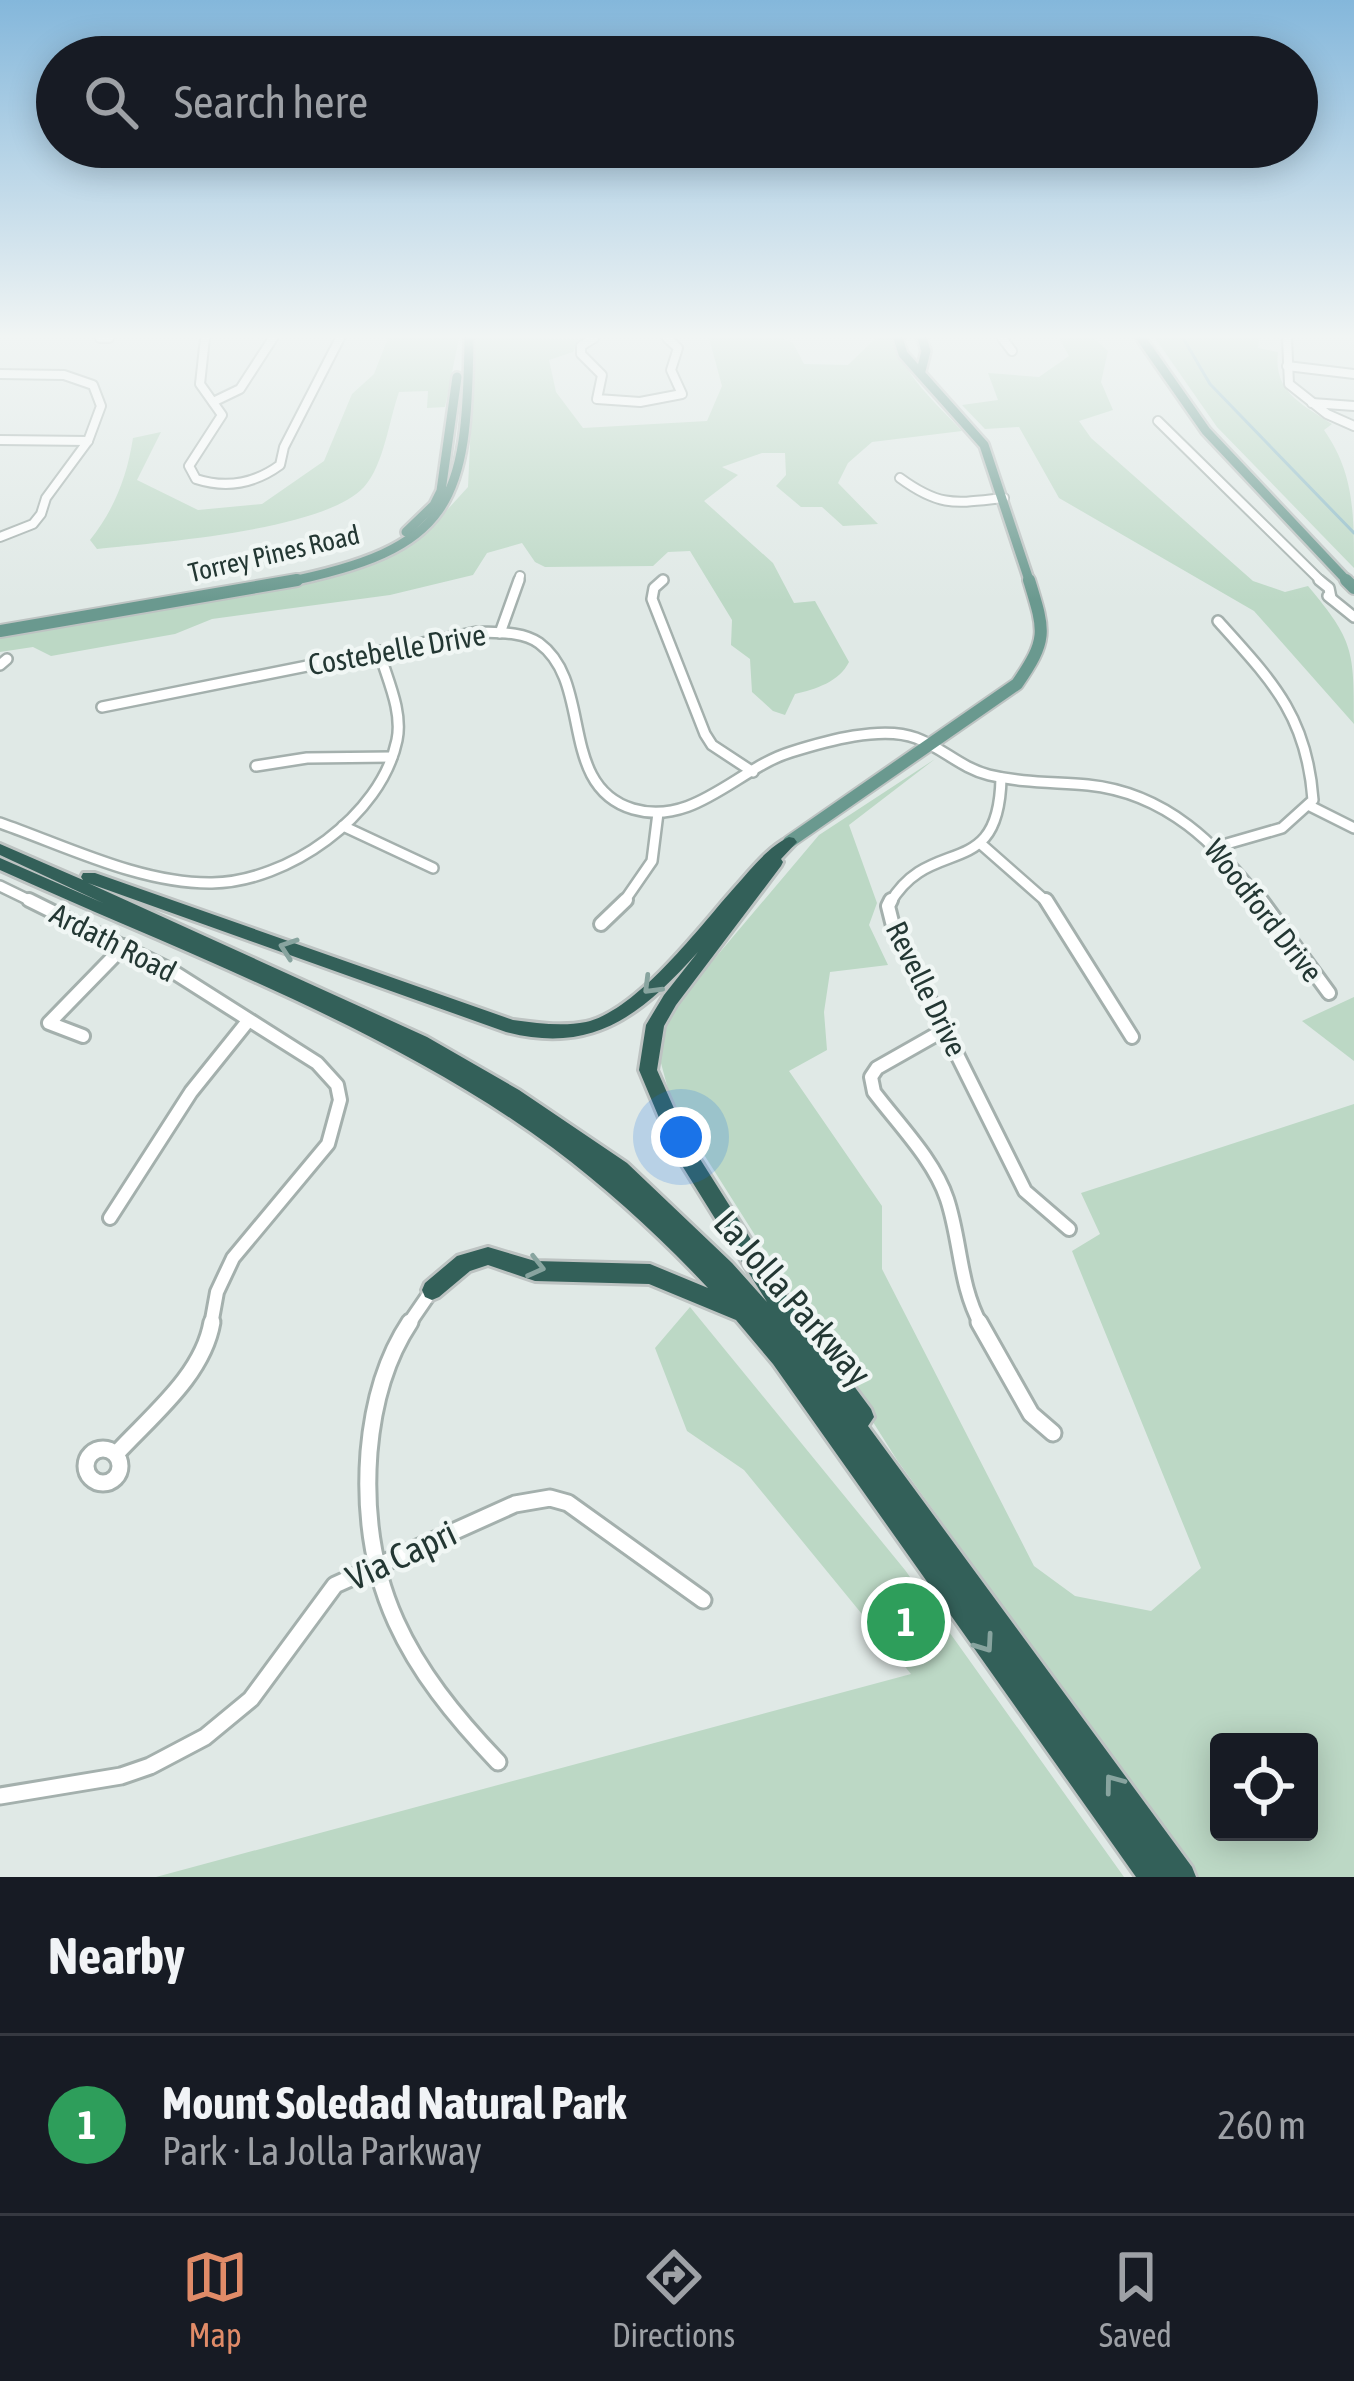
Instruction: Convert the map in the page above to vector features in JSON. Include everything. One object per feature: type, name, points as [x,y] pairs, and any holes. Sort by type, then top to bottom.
[{"type":"highway","points":[[0,847],[512,1027],[559,1033],[602,1024],[630,1007],[706,929],[753,872],[789,842]]},
{"type":"highway","points":[[789,842],[670,1000],[655,1025],[648,1070],[680,1145],[777,1299],[868,1425],[896,1484]]},
{"type":"highway","name":"La Jolla Parkway","points":[[0,847],[421,1042],[620,1169],[769,1315],[1183,1877]]},
{"type":"highway","name":"La Jolla Parkway","points":[[0,864],[398,1045],[522,1115],[663,1228],[748,1316],[855,1456],[1153,1877]]},
{"type":"highway","points":[[432,1290],[464,1263],[488,1256],[535,1271],[650,1274],[748,1316]]},
{"type":"main road","name":"Torrey Pines Road","points":[[0,628],[308,570],[367,553],[404,534],[434,505],[441,491],[452,426]]},
{"type":"main road","points":[[789,842],[1017,684],[1041,649],[1044,628],[1004,497],[983,445],[967,426]]},
{"type":"main road","points":[[1203,426],[1354,588]]},
{"type":"street","points":[[0,537],[22,530],[41,514],[46,498],[96,426]]},
{"type":"street","points":[[215,426],[189,466],[190,474],[208,483],[247,483],[280,465],[295,426]]},
{"type":"street","points":[[1163,426],[1354,617]]},
{"type":"street","points":[[0,440],[88,441]]},
{"type":"street","points":[[900,478],[927,498],[947,504],[1004,497]]},
{"type":"street","points":[[500,633],[520,576]]},
{"type":"street","points":[[663,580],[654,588],[652,599],[705,734],[712,745],[753,772]]},
{"type":"street","points":[[1216,847],[1260,839],[1288,826],[1310,806],[1312,760],[1307,740],[1266,672],[1218,622]]},
{"type":"street","name":"Costebelle Drive","points":[[102,706],[477,632],[500,633],[537,641],[555,658],[594,784],[617,803],[658,813]]},
{"type":"street","points":[[0,823],[180,880],[223,882],[272,867],[343,826],[364,806],[392,758],[397,718],[379,651]]},
{"type":"street","points":[[601,924],[620,908],[651,864],[661,836],[658,813],[690,809],[791,752],[895,734],[928,744]]},
{"type":"street","name":"Woodford Drive","points":[[928,744],[970,769],[1001,778],[1130,792],[1192,824],[1216,847],[1329,993]]},
{"type":"street","points":[[256,766],[307,758],[392,758]]},
{"type":"street","points":[[1001,778],[1000,826],[981,844],[1041,893],[1132,1037]]},
{"type":"street","points":[[1310,806],[1354,828]]},
{"type":"street","points":[[343,826],[433,868]]},
{"type":"street","name":"Revelle Drive","points":[[981,844],[901,879],[888,906],[1024,1191],[1070,1229]]},
{"type":"street","name":"Ardath Road","points":[[0,886],[124,946],[317,1063],[337,1085],[336,1126],[328,1144],[233,1258],[217,1292],[208,1339],[192,1371],[117,1453]]},
{"type":"street","points":[[83,1036],[49,1023],[124,946]]},
{"type":"street","points":[[110,1218],[145,1169],[188,1089],[248,1021]]},
{"type":"street","points":[[944,1030],[877,1068],[871,1077],[874,1092],[931,1167],[946,1198],[968,1302],[1031,1414],[1052,1433]]},
{"type":"street","points":[[432,1290],[389,1358],[375,1408],[365,1479],[372,1565],[391,1619],[427,1679],[498,1762]]},
{"type":"street","name":"Via Capri","points":[[0,1796],[121,1776],[206,1737],[251,1699],[335,1585],[515,1504],[550,1498],[568,1503],[704,1600]]},
{"type":"green space","points":[[339,426],[390,426],[364,487],[314,514],[198,538],[97,549],[90,540],[118,492],[133,438],[161,432],[137,480],[198,510],[262,504],[324,461]]},
{"type":"green space","points":[[471,426],[957,426],[962,431],[872,442],[848,463],[838,483],[878,524],[843,526],[822,507],[801,507],[776,486],[786,475],[785,453],[762,453],[722,467],[738,475],[704,501],[773,563],[794,603],[815,601],[849,662],[826,684],[795,694],[785,715],[752,692],[750,659],[731,645],[732,620],[690,551],[668,552],[653,566],[545,567],[535,562],[522,543],[487,553],[473,575],[390,595],[212,619],[175,634],[51,656],[33,647],[0,652],[0,635],[268,590],[390,554],[427,532],[468,487]]},
{"type":"green space","points":[[982,426],[1082,426],[1253,581],[1285,592],[1308,586],[1348,648],[1354,724],[1254,611],[1059,498],[1019,427]]},
{"type":"green space","points":[[1330,426],[1324,430],[1341,462],[1350,494],[1354,568],[1217,427]]},
{"type":"green space","points":[[935,759],[849,825],[877,903],[869,925],[888,965],[830,972],[824,1012],[827,1050],[789,1071],[882,1206],[882,1269],[1034,1566],[1075,1596],[1151,1611],[1201,1568],[1072,1251],[1100,1234],[1081,1193],[1354,1104],[1354,1877],[1199,1877],[897,1460],[672,1104],[658,1052],[666,1016],[819,835]]},
{"type":"green space","points":[[1354,997],[1354,1061],[1302,1021]]},
{"type":"green space","points":[[690,1307],[905,1570],[1124,1877],[156,1877],[911,1674],[744,1470],[687,1431],[655,1348]]},
{"type":"waterway","points":[[1250,426],[1354,533]]},
{"type":"place","name":"Mount Soledad Natural Park","points":[[906,1622]]}]
